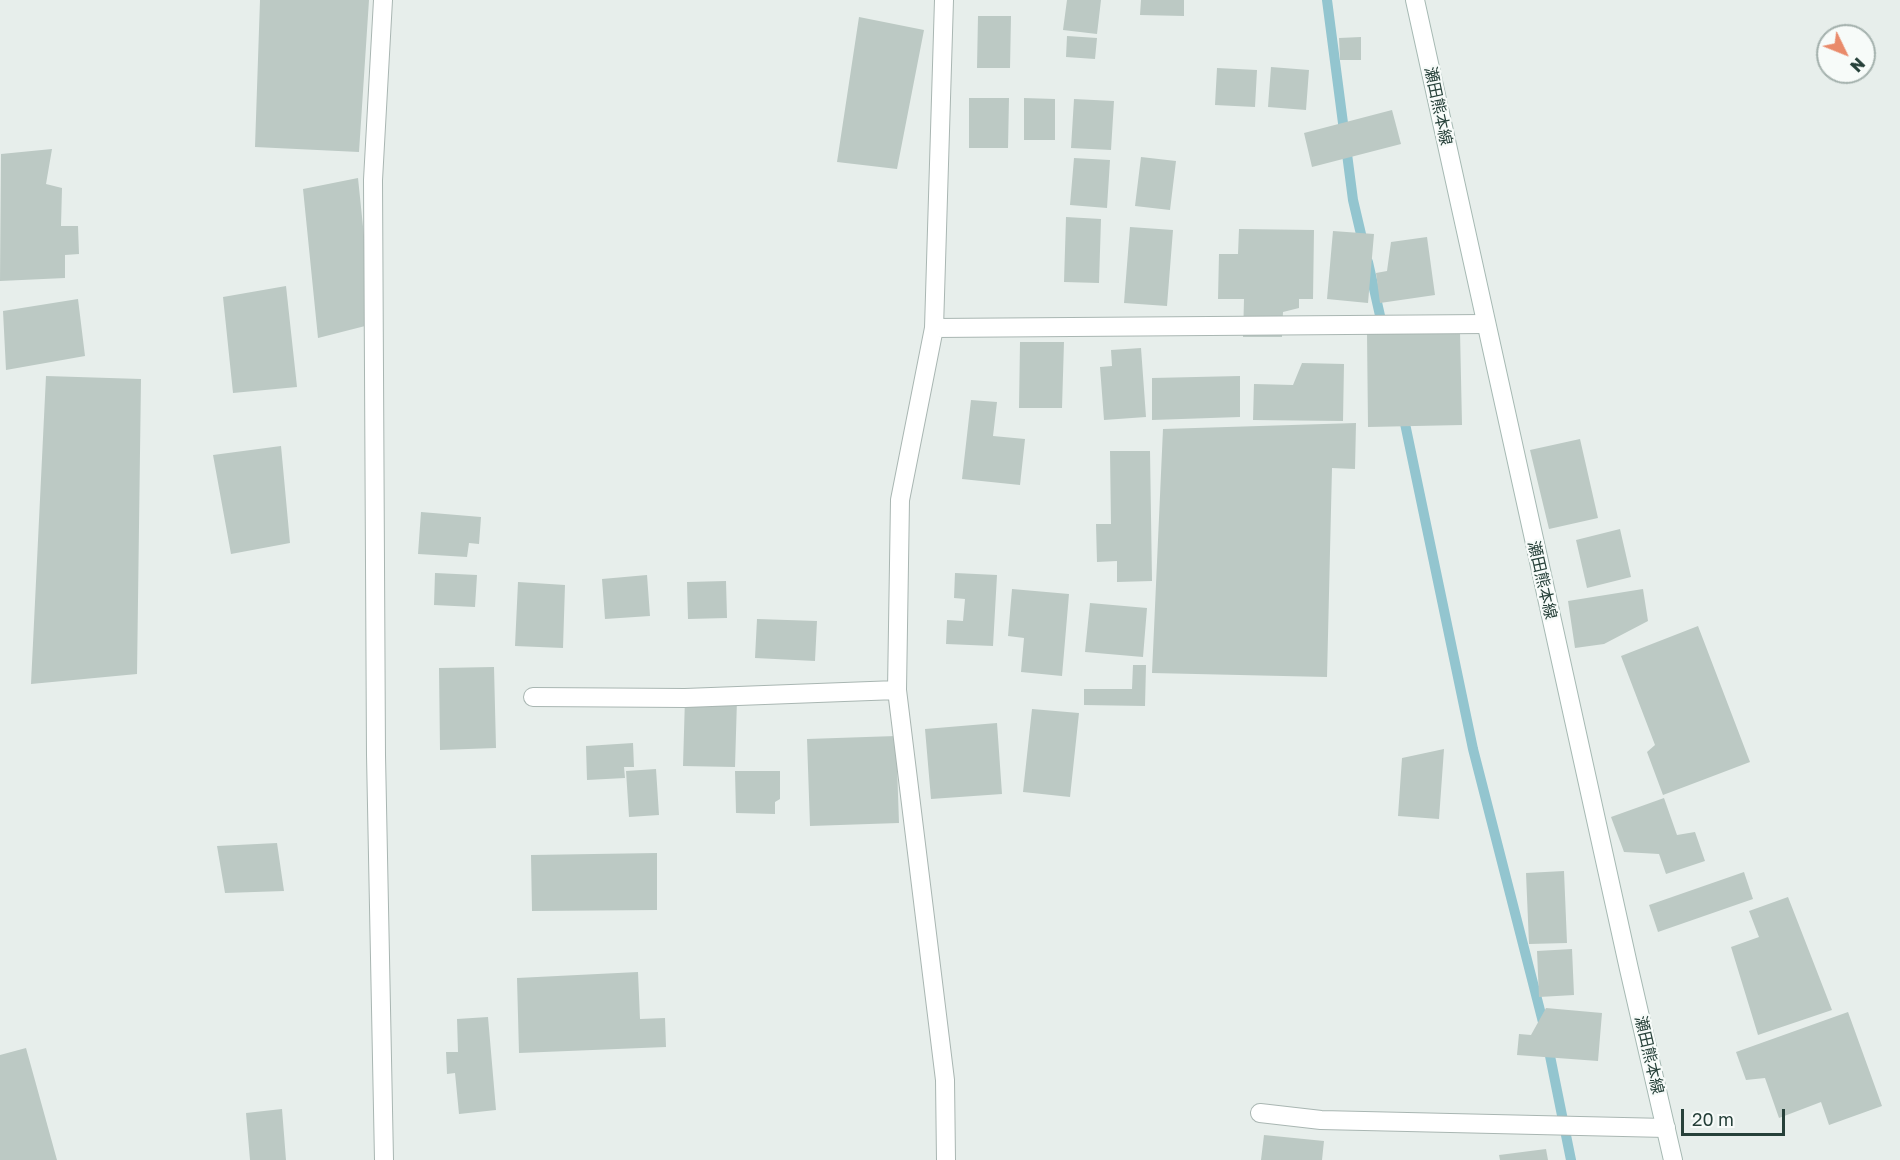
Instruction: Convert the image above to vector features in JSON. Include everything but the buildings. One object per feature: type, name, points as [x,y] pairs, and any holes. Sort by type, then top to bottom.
[{"type":"street","points":[[383,0],[373,192],[376,755],[384,1160]]},
{"type":"street","points":[[944,0],[934,328],[900,500],[897,690],[945,1080],[946,1160]]},
{"type":"street","name":"瀬田熊本線","points":[[1414,0],[1673,1160]]},
{"type":"street","points":[[934,328],[1485,324]]},
{"type":"street","points":[[532,697],[685,698],[897,690]]},
{"type":"street","points":[[1260,1113],[1322,1120],[1666,1128]]},
{"type":"waterway","points":[[1327,0],[1353,200],[1364,247]]},
{"type":"waterway","points":[[1368,262],[1383,329]]},
{"type":"waterway","points":[[1403,414],[1473,749],[1545,1030]]},
{"type":"waterway","points":[[1548,1046],[1571,1160]]}]
